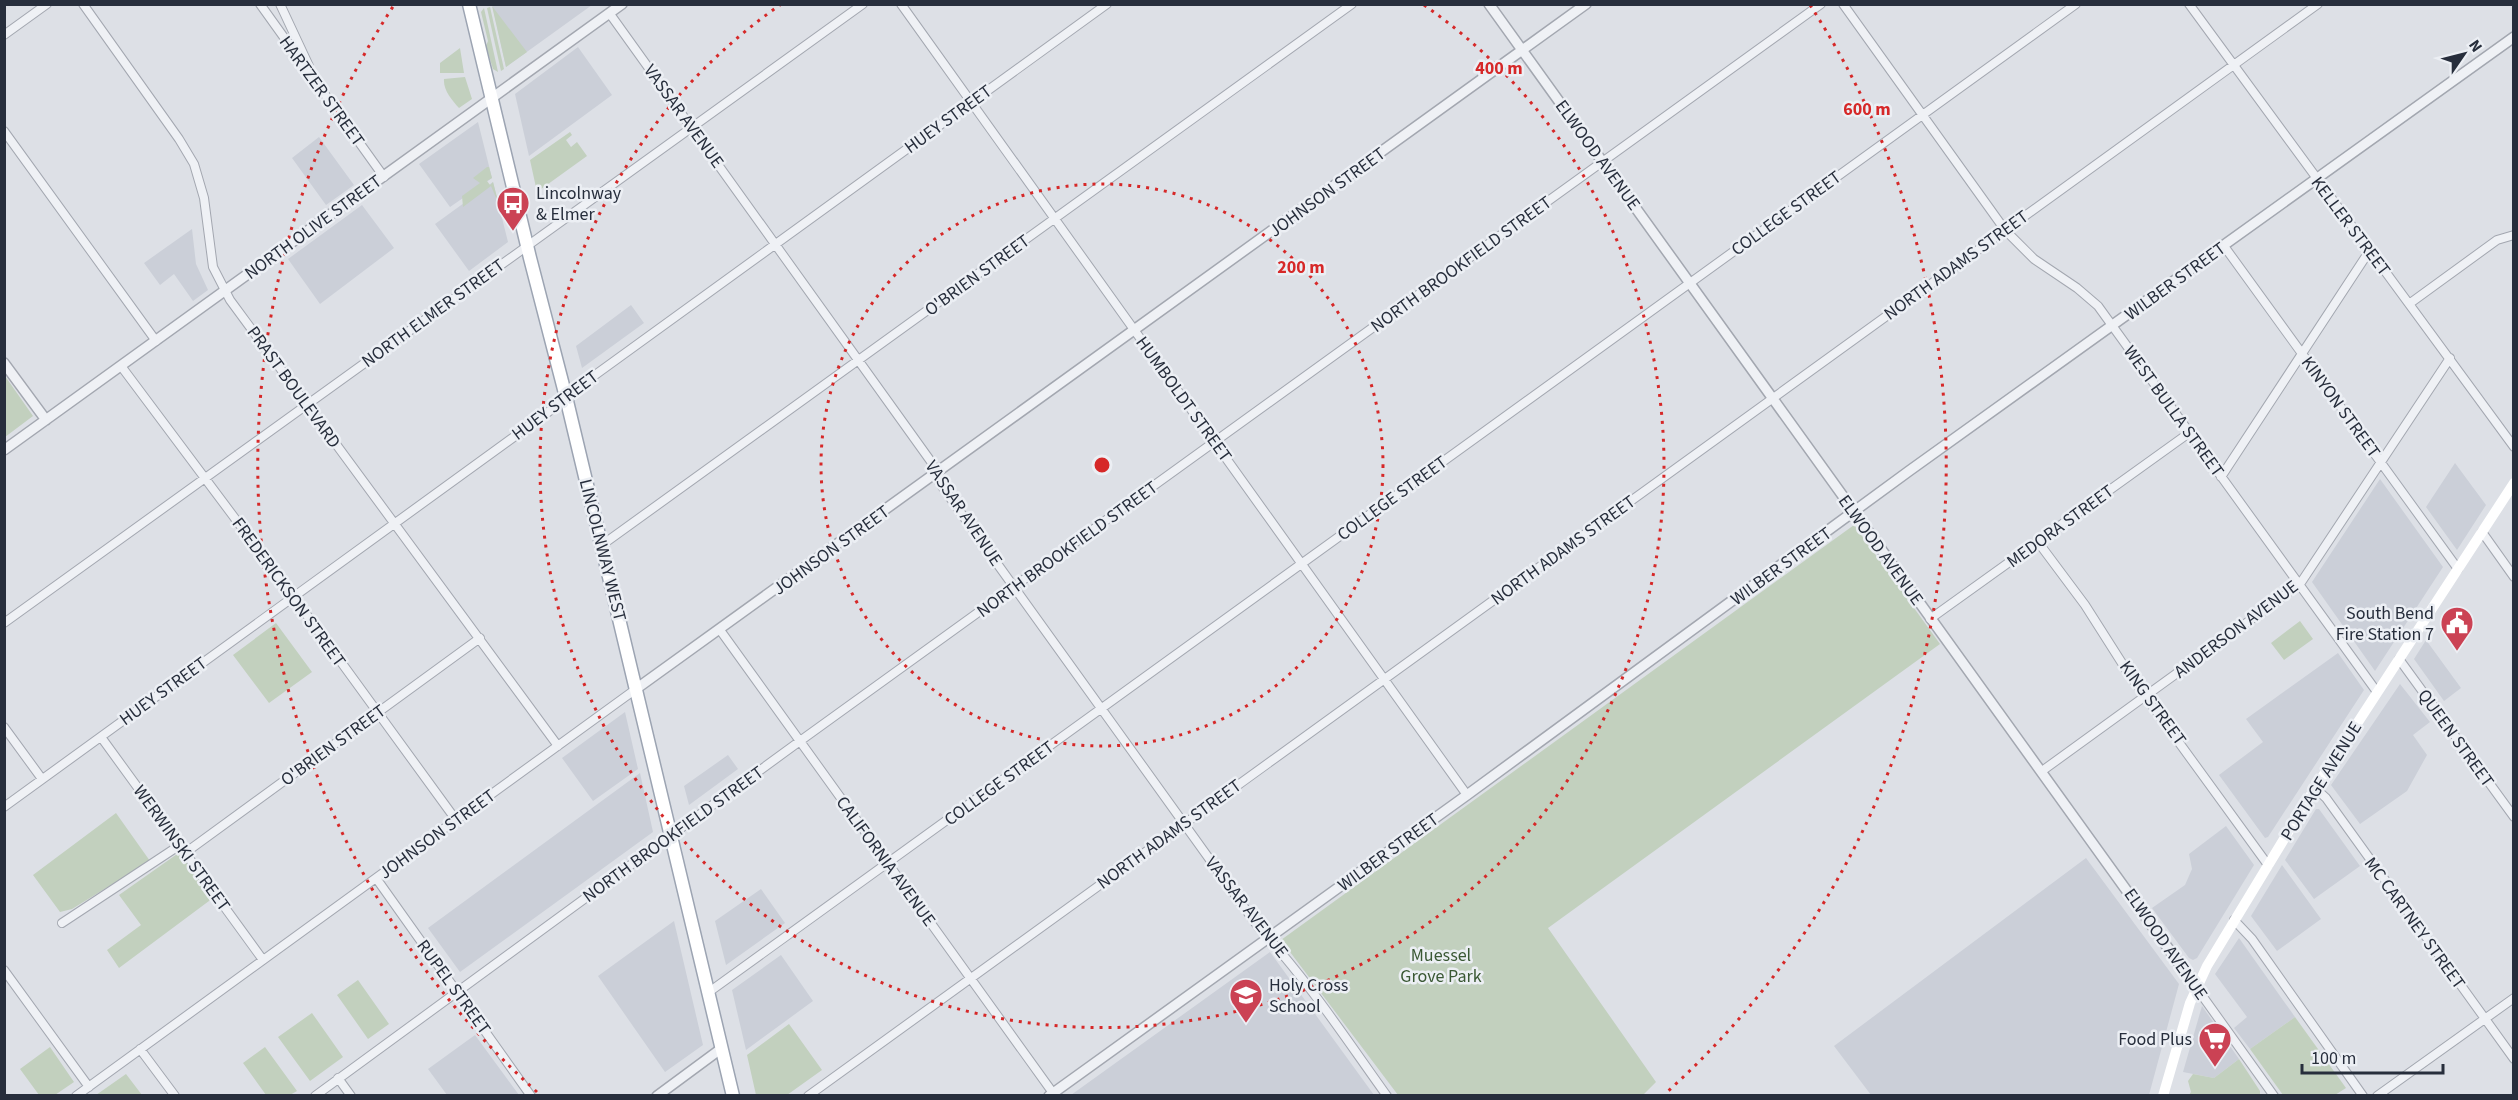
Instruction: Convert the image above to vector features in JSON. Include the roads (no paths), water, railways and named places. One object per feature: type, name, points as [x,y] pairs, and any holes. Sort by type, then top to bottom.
[{"type":"main road","name":"LINCOLNWAY WEST","points":[[469,4],[527,246],[567,397],[733,1095]]},
{"type":"main road","name":"PORTAGE AVENUE","points":[[2163,1095],[2196,987],[2234,920],[2315,788],[2514,483]]},
{"type":"street","points":[[4,35],[47,4]]},
{"type":"street","name":"PRAST BOULEVARD","points":[[83,4],[190,157],[204,198],[213,267],[225,291],[306,405],[558,746]]},
{"type":"street","name":"HARTZER STREET","points":[[260,4],[384,177]]},
{"type":"street","points":[[280,4],[317,84]]},
{"type":"street","name":"NORTH OLIVE STREET","points":[[4,450],[622,4]]},
{"type":"street","name":"NORTH ELMER STREET","points":[[4,623],[863,4]]},
{"type":"street","name":"HUMBOLDT STREET","points":[[901,4],[1467,795]]},
{"type":"street","name":"HUEY STREET","points":[[4,807],[1107,4]]},
{"type":"street","name":"O'BRIEN STREET","points":[[602,545],[1352,4]]},
{"type":"street","name":"ELWOOD AVENUE","points":[[1489,4],[2274,1095]]},
{"type":"street","name":"JOHNSON STREET","points":[[76,1095],[1586,4]]},
{"type":"street","name":"NORTH BROOKFIELD STREET","points":[[315,1095],[800,741],[1821,4]]},
{"type":"street","name":"WEST BULLA STREET","points":[[1843,4],[2005,230],[2034,259],[2091,300],[2112,326],[2378,692]]},
{"type":"street","name":"COLLEGE STREET","points":[[709,992],[2076,4]]},
{"type":"street","name":"KELLER STREET","points":[[2189,4],[2514,447]]},
{"type":"street","name":"NORTH ADAMS STREET","points":[[808,1095],[2318,4]]},
{"type":"street","name":"VASSAR AVENUE","points":[[610,14],[932,463],[936,474],[1014,587],[1268,938],[1297,971],[1387,1095]]},
{"type":"street","name":"WILBER STREET","points":[[1051,1094],[2514,37]]},
{"type":"street","points":[[4,131],[156,340]]},
{"type":"street","points":[[2409,304],[2497,240],[2514,235]]},
{"type":"street","name":"KINYON STREET","points":[[2224,246],[2458,569]]},
{"type":"street","points":[[2221,477],[2370,250]]},
{"type":"street","name":"ANDERSON AVENUE","points":[[2042,771],[2300,584],[2450,358]]},
{"type":"street","points":[[4,363],[46,420]]},
{"type":"street","name":"FREDERICKSON STREET","points":[[121,366],[293,596],[456,820]]},
{"type":"street","name":"MEDORA STREET","points":[[1930,619],[2189,433]]},
{"type":"street","points":[[2482,532],[2514,577]]},
{"type":"street","name":"KING STREET","points":[[2037,542],[2085,605],[2127,670],[2268,865]]},
{"type":"street","name":"CALIFORNIA AVENUE","points":[[720,630],[1051,1094]]},
{"type":"street","name":"O'BRIEN STREET","points":[[185,853],[480,638]]},
{"type":"street","name":"QUEEN STREET","points":[[2399,659],[2514,818]]},
{"type":"street","points":[[4,727],[42,779]]},
{"type":"street","name":"WERWINSKI STREET","points":[[101,737],[263,960]]},
{"type":"street","name":"MC CARTNEY STREET","points":[[2315,788],[2326,798],[2514,1059]]},
{"type":"street","points":[[62,923],[180,845]]},
{"type":"street","name":"RUPEL STREET","points":[[376,878],[531,1095]]},
{"type":"street","points":[[2234,920],[2252,939],[2363,1095]]},
{"type":"street","points":[[4,970],[89,1087]]},
{"type":"street","points":[[2377,1095],[2514,998]]},
{"type":"street","points":[[657,1095],[722,1048]]},
{"type":"street","points":[[140,1049],[175,1095]]},
{"type":"street","points":[[338,1078],[351,1095]]},
{"type":"place","name":"Lincolnway & Elmer","points":[[513,232]]},
{"type":"place","name":"South Bend Fire Station 7","points":[[2457,652]]},
{"type":"place","name":"Holy Cross School","points":[[1246,1024]]},
{"type":"place","name":"Food Plus","points":[[2215,1068]]},
{"type":"park label","name":"Muessel Grove Park","points":[[1441,965]]}]
